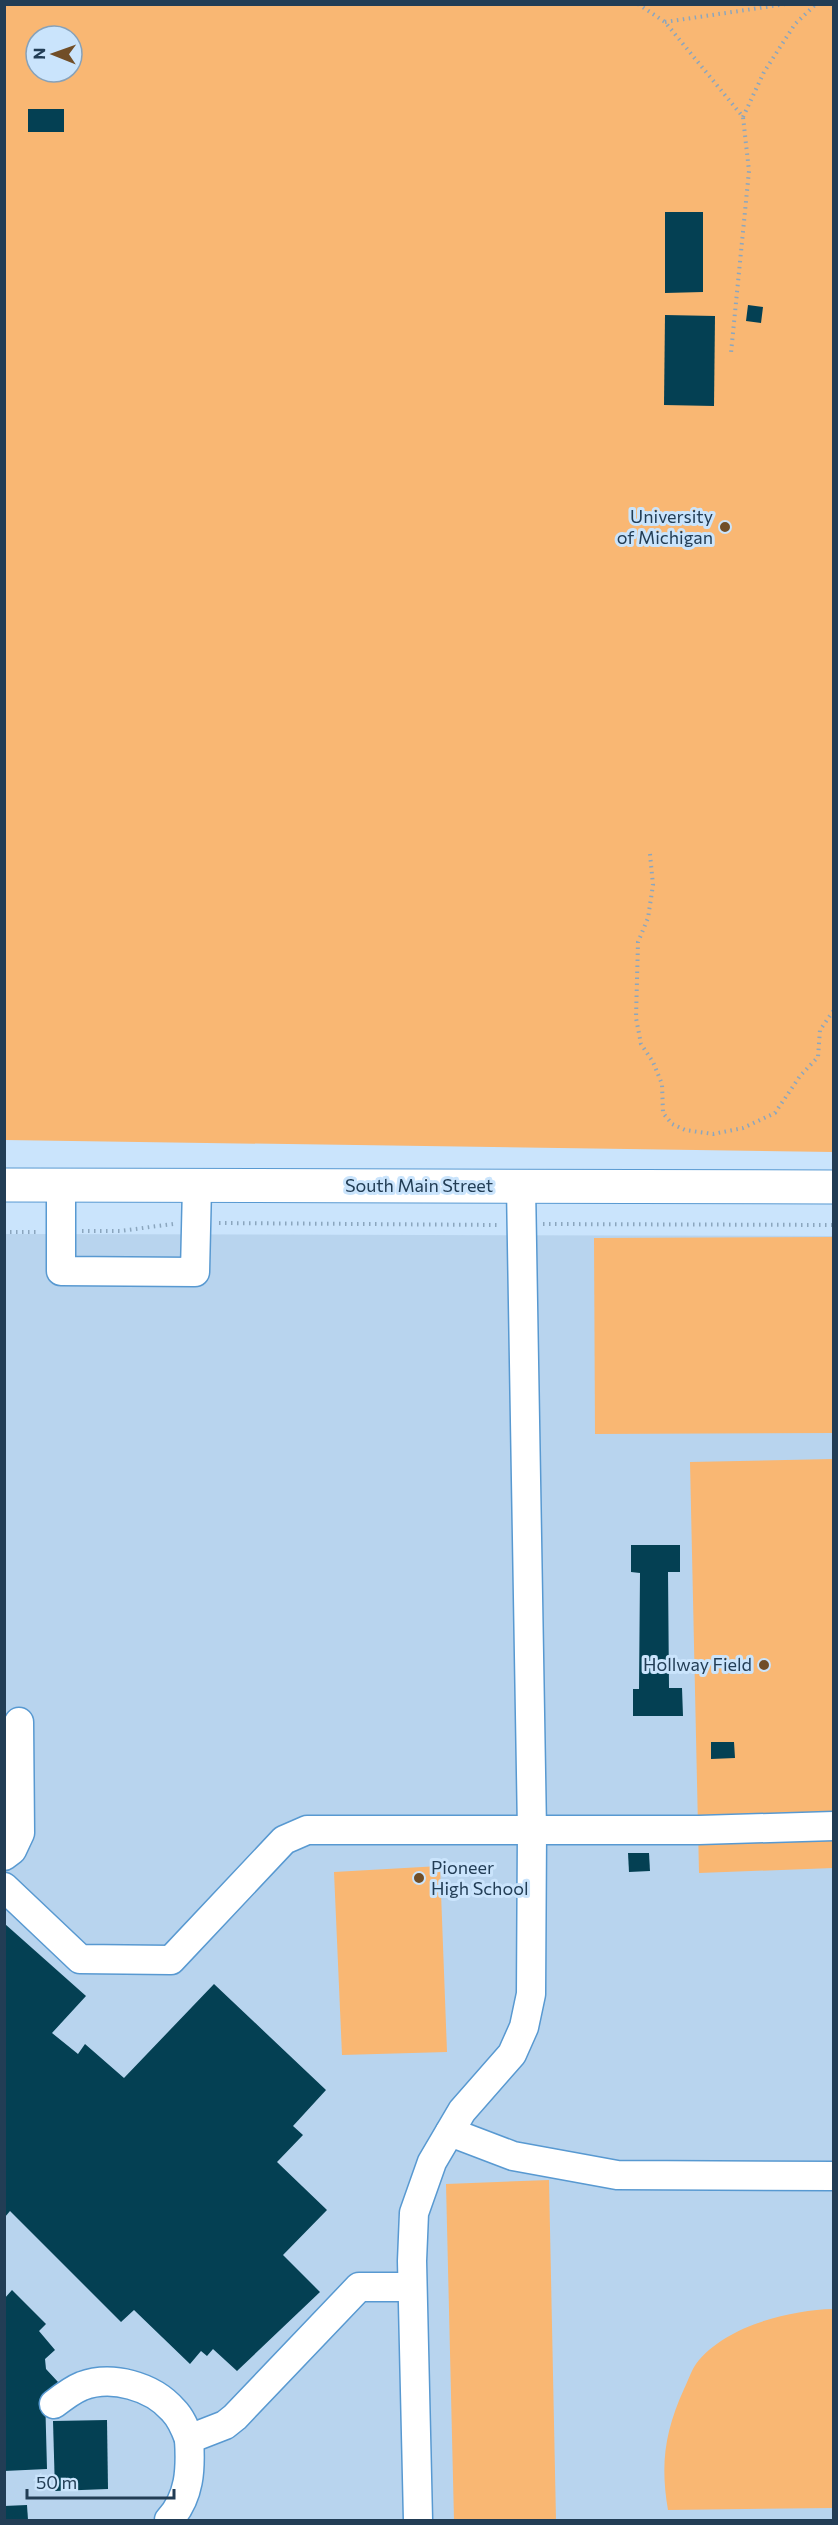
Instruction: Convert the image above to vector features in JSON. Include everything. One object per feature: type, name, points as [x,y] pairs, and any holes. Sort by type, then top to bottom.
[{"type":"main road","name":"South Main Street","points":[[4,1185],[834,1187]]},
{"type":"lane","points":[[61,1186],[61,1271],[195,1272],[196,1186]]},
{"type":"lane","points":[[418,2520],[412,2287],[414,2213],[432,2162],[462,2112],[512,2054],[524,2027],[531,1994],[532,1831],[521,1186]]},
{"type":"lane","points":[[4,1856],[12,1850],[20,1833],[20,1722]]},
{"type":"lane","points":[[4,1887],[81,1959],[171,1960],[284,1840],[307,1830],[699,1830],[834,1826]]},
{"type":"lane","points":[[450,2132],[513,2156],[616,2175],[834,2176]]},
{"type":"lane","points":[[189,2439],[225,2425],[235,2417],[359,2287],[412,2287]]},
{"type":"lane","points":[[54,2404],[81,2387],[104,2381],[126,2384],[164,2401],[175,2411],[189,2439],[191,2464],[187,2489],[177,2511],[169,2520]]},
{"type":"path","points":[[638,4],[664,22],[743,117]]},
{"type":"path","points":[[664,22],[786,4]]},
{"type":"path","points":[[731,353],[749,171],[743,117],[764,72],[795,24],[816,4]]},
{"type":"path","points":[[650,854],[653,885],[648,918],[638,942],[636,1018],[641,1044],[653,1062],[662,1084],[663,1113],[672,1124],[685,1130],[712,1134],[743,1128],[775,1113],[800,1076],[818,1057],[820,1030],[834,1010]]},
{"type":"path","points":[[4,1232],[120,1231],[171,1224],[506,1225]]},
{"type":"path","points":[[544,1224],[834,1225]]},
{"type":"shaded area","points":[[5,5],[833,5],[833,1152],[5,1140]]},
{"type":"shaded area","name":"Pioneer High School","points":[[4,1234],[833,1236],[833,2520],[5,2520]]},
{"type":"shaded area","points":[[833,1237],[833,1433],[595,1434],[594,1238]]},
{"type":"shaded area","name":"Hollway Field","points":[[833,1459],[833,1868],[699,1873],[690,1462]]},
{"type":"shaded area","points":[[440,1866],[447,2052],[342,2055],[334,1872]]},
{"type":"shaded area","points":[[549,2180],[556,2520],[454,2520],[446,2184]]},
{"type":"shaded area","points":[[833,2309],[833,2508],[668,2510],[664,2478],[668,2434],[678,2404],[696,2364],[708,2351],[740,2330],[778,2317]]},
{"type":"building","points":[[28,109],[64,109],[64,132],[28,132]]},
{"type":"building","points":[[665,212],[703,212],[703,292],[665,293]]},
{"type":"building","points":[[748,305],[763,307],[761,323],[746,321]]},
{"type":"building","points":[[665,315],[715,316],[714,406],[664,405]]},
{"type":"building","points":[[631,1545],[680,1545],[680,1572],[668,1572],[669,1688],[682,1688],[683,1716],[633,1716],[633,1689],[639,1689],[640,1573],[631,1572]]},
{"type":"building","points":[[711,1742],[734,1742],[735,1758],[711,1759]]},
{"type":"building","points":[[628,1853],[649,1853],[650,1871],[629,1872]]},
{"type":"building","points":[[5,1924],[86,1996],[52,2033],[78,2054],[85,2044],[124,2078],[214,1984],[326,2090],[293,2126],[303,2135],[277,2162],[327,2210],[283,2255],[320,2292],[237,2371],[213,2349],[207,2356],[201,2351],[190,2364],[134,2310],[121,2322],[10,2211],[5,2217]]},
{"type":"building","points":[[12,2290],[46,2324],[39,2331],[55,2350],[45,2359],[46,2369],[58,2382],[45,2394],[47,2469],[4,2471],[4,2299]]},
{"type":"building","points":[[107,2420],[108,2489],[55,2491],[53,2421]]},
{"type":"building","points":[[27,2505],[28,2520],[4,2520],[4,2506]]},
{"type":"place","name":"University of Michigan","points":[[725,527]]},
{"type":"place","name":"Hollway Field","points":[[764,1665]]},
{"type":"place","name":"Pioneer High School","points":[[419,1878]]}]
